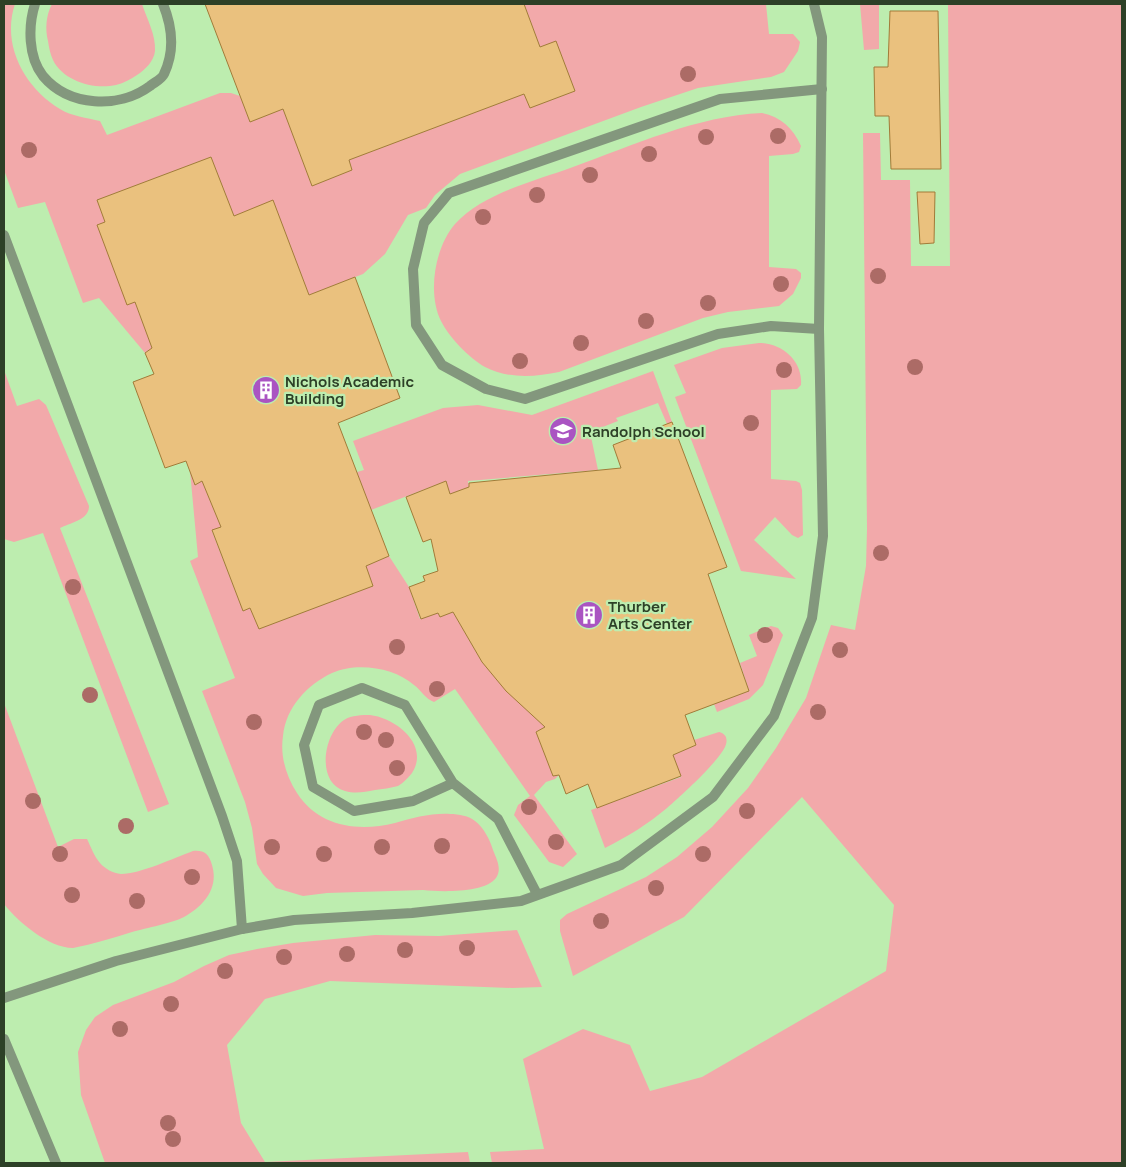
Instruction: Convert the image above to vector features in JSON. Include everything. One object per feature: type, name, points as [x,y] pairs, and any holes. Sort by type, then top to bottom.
[{"type":"street","points":[[35,4],[31,17],[32,54],[43,76],[64,94],[88,101],[114,101],[142,92],[164,76],[171,49],[170,21],[163,4]]},
{"type":"street","points":[[4,998],[116,961],[242,929],[294,920],[412,913],[521,901],[620,866],[713,797],[774,716],[812,618],[823,536],[820,329],[822,37],[814,4]]},
{"type":"street","points":[[820,329],[771,326],[718,334],[525,399],[486,389],[442,365],[416,325],[413,269],[424,223],[449,193],[720,99],[822,89]]},
{"type":"street","points":[[4,235],[222,816],[237,861],[242,929]]},
{"type":"street","points":[[453,783],[413,801],[354,811],[313,787],[304,745],[319,705],[362,688],[406,705],[453,783],[498,819],[537,894]]},
{"type":"street","points":[[4,1039],[56,1163]]},
{"type":"shaded area","points":[[4,4],[15,4],[11,19],[11,35],[19,64],[36,90],[60,109],[74,115],[100,121],[107,135],[220,93],[231,93],[240,96],[250,122],[283,109],[312,186],[352,170],[349,160],[524,94],[530,108],[575,91],[556,42],[540,47],[524,4],[766,4],[769,34],[793,34],[800,42],[798,51],[784,72],[771,77],[698,88],[641,107],[460,174],[435,195],[426,208],[408,215],[385,254],[363,274],[309,295],[273,201],[234,216],[211,157],[97,200],[105,222],[98,225],[135,302],[152,348],[145,353],[99,298],[83,303],[45,202],[18,208],[4,170]]},
{"type":"shaded area","points":[[52,4],[142,4],[151,27],[155,45],[153,58],[149,65],[127,81],[107,86],[89,85],[64,73],[53,60],[47,36],[47,17]]},
{"type":"shaded area","points":[[860,4],[879,4],[879,49],[864,50]]},
{"type":"shaded area","points":[[948,4],[1122,4],[1122,1163],[492,1163],[490,1152],[544,1149],[523,1059],[583,1029],[630,1045],[650,1091],[702,1077],[886,971],[894,905],[802,797],[684,917],[573,976],[560,931],[560,920],[567,914],[646,877],[677,857],[712,827],[748,788],[776,748],[806,698],[831,625],[855,630],[866,566],[867,529],[863,133],[880,133],[881,180],[910,180],[911,266],[950,266]]},
{"type":"shaded area","points":[[762,113],[775,117],[786,124],[801,146],[799,152],[793,154],[769,156],[769,267],[796,269],[801,273],[801,278],[793,294],[779,306],[728,312],[703,318],[559,372],[541,375],[522,376],[494,371],[485,367],[466,353],[454,340],[441,321],[437,310],[434,297],[435,271],[442,245],[448,234],[455,224],[467,213],[480,204],[510,189],[642,141],[714,120]]},
{"type":"shaded area","points":[[759,343],[776,346],[783,350],[795,361],[801,376],[801,385],[797,389],[771,390],[771,479],[800,483],[802,490],[803,535],[798,538],[792,535],[775,517],[754,540],[796,579],[741,571],[675,397],[686,393],[674,365],[722,348]]},
{"type":"shaded area","points":[[4,370],[17,406],[39,399],[46,405],[89,506],[86,515],[74,523],[60,528],[169,804],[148,812],[43,533],[14,542],[4,539]]},
{"type":"shaded area","points":[[653,371],[672,422],[667,424],[658,403],[616,418],[618,421],[590,432],[598,470],[468,481],[469,487],[450,494],[446,481],[371,510],[357,472],[364,470],[353,441],[443,408],[478,405],[532,415]]},
{"type":"shaded area","points":[[190,471],[195,485],[202,481],[221,527],[212,531],[243,611],[250,608],[259,629],[373,586],[366,566],[389,556],[409,587],[420,619],[438,613],[440,617],[453,612],[482,662],[545,727],[536,732],[553,776],[559,775],[555,779],[546,782],[534,795],[577,854],[563,867],[549,862],[514,815],[518,805],[530,796],[455,689],[434,702],[406,679],[396,674],[374,668],[352,668],[332,673],[314,684],[299,698],[288,716],[283,736],[282,751],[287,773],[297,793],[316,813],[340,824],[367,827],[381,826],[436,814],[457,814],[470,818],[481,827],[488,838],[498,864],[498,875],[490,883],[473,889],[462,890],[327,893],[303,896],[276,888],[263,874],[257,864],[252,828],[245,802],[202,691],[235,678],[190,561],[198,557]]},
{"type":"shaded area","points":[[771,626],[778,628],[783,635],[763,685],[749,699],[717,712],[714,704],[749,691],[740,663],[757,656],[749,635]]},
{"type":"shaded area","points":[[4,703],[58,847],[74,839],[87,839],[102,865],[115,873],[121,874],[147,869],[193,851],[203,852],[208,855],[214,873],[208,896],[198,907],[184,917],[173,921],[73,948],[54,944],[44,939],[10,911],[4,904]]},
{"type":"shaded area","points":[[370,715],[390,721],[408,735],[417,753],[416,763],[412,773],[398,786],[360,792],[345,791],[336,786],[326,769],[327,747],[331,736],[344,720],[354,716]]},
{"type":"shaded area","points":[[719,732],[724,734],[726,738],[725,747],[699,779],[652,819],[629,835],[605,848],[591,810],[681,777],[673,755],[696,745],[694,740]]},
{"type":"shaded area","points":[[517,930],[542,987],[512,988],[330,981],[265,999],[227,1045],[241,1123],[265,1162],[468,1152],[470,1163],[105,1163],[81,1095],[78,1052],[86,1030],[95,1017],[113,1005],[174,982],[229,955],[257,949],[293,943],[375,935],[439,936]]},
{"type":"building","points":[[205,4],[524,4],[540,47],[556,41],[575,91],[530,108],[524,94],[349,160],[352,170],[312,186],[283,109],[250,122]]},
{"type":"building","points":[[890,11],[938,11],[941,169],[891,169],[889,116],[875,116],[874,67],[888,67]]},
{"type":"building","name":"Nichols Academic Building","points":[[211,157],[234,216],[273,200],[309,295],[355,277],[400,398],[338,423],[389,556],[366,566],[373,586],[259,629],[250,608],[243,611],[212,530],[221,527],[202,481],[195,485],[186,461],[165,468],[133,382],[154,374],[145,353],[152,348],[135,302],[127,305],[97,225],[105,222],[97,200]]},
{"type":"building","points":[[917,192],[935,192],[934,243],[920,244]]},
{"type":"building","name":"Thurber Arts Center","points":[[672,422],[727,567],[708,574],[749,691],[685,715],[696,745],[673,755],[681,776],[597,808],[588,784],[566,794],[559,775],[553,776],[536,732],[545,727],[506,691],[482,662],[453,612],[440,617],[438,613],[421,619],[409,587],[425,581],[423,576],[438,571],[431,539],[423,542],[406,497],[446,481],[450,494],[469,487],[469,483],[621,468],[613,445]]},
{"type":"place","name":"Nichols Academic Building","points":[[266,390]]},
{"type":"place","name":"Randolph School","points":[[563,431]]},
{"type":"place","name":"Thurber Arts Center","points":[[589,615]]}]
